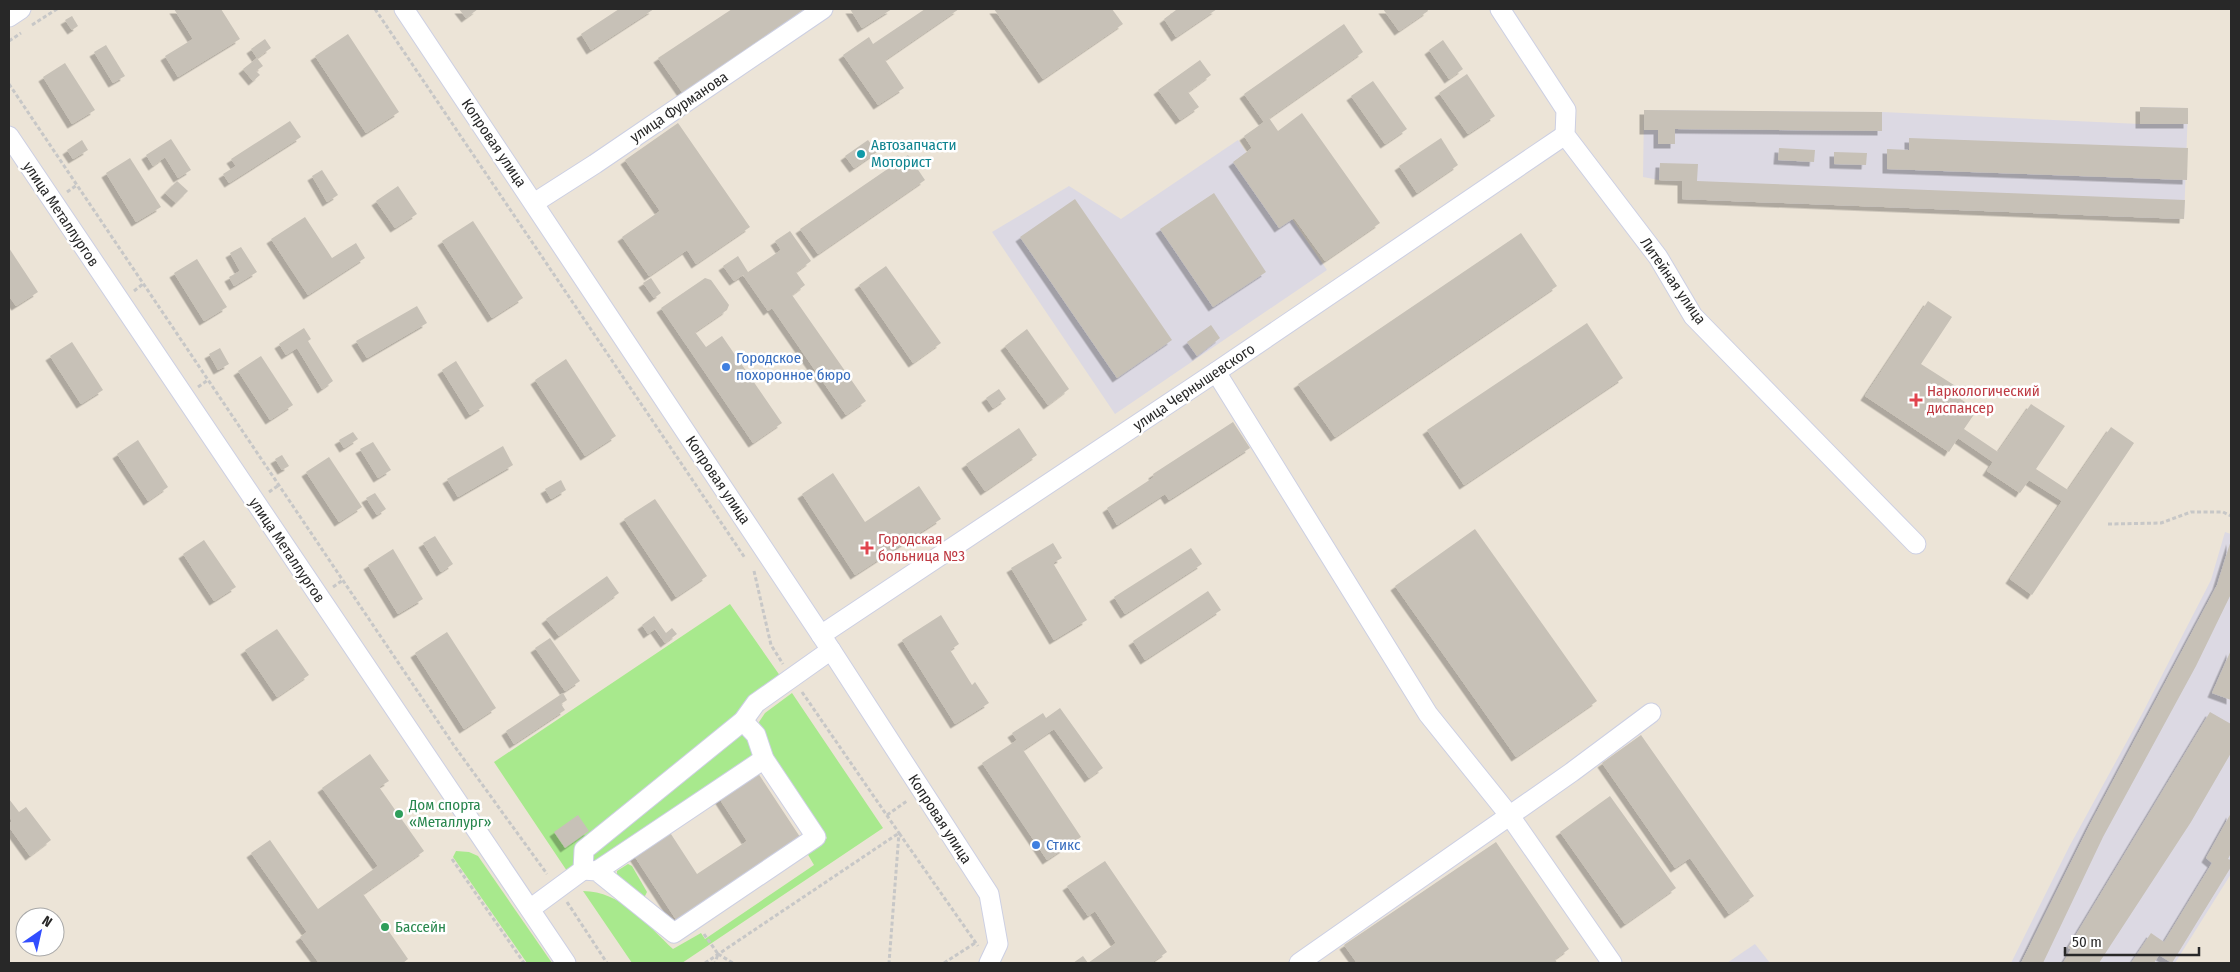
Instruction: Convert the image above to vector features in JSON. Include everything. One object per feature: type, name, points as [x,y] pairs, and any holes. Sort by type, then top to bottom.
[{"type":"street","points":[[9,17],[21,9]]},
{"type":"street","name":"Копровая улица","points":[[404,9],[826,643],[989,894],[998,944],[990,963]]},
{"type":"street","name":"улица Фурманова","points":[[534,203],[595,164],[823,9]]},
{"type":"street","points":[[1500,9],[1566,110],[1564,135]]},
{"type":"street","name":"улица Чернышевского","points":[[590,871],[584,850],[743,722],[756,703],[792,678],[826,643],[1216,372],[1564,135]]},
{"type":"street","name":"Литейная улица","points":[[1564,135],[1658,257],[1693,316],[1916,544]]},
{"type":"street","name":"улица Металлургов","points":[[9,136],[566,963]]},
{"type":"street","points":[[1216,372],[1428,714],[1510,816],[1612,963]]},
{"type":"street","points":[[1299,963],[1510,816],[1651,713]]},
{"type":"street","points":[[590,871],[674,932],[816,837],[764,759],[756,735],[743,722]]},
{"type":"street","points":[[530,909],[558,888],[590,871],[764,759]]},
{"type":"path","points":[[376,9],[756,574],[771,646],[990,963]]},
{"type":"path","points":[[9,84],[450,739],[558,888],[607,963]]},
{"type":"path","points":[[2108,524],[2161,523],[2191,512],[2223,512],[2231,516]]},
{"type":"path","points":[[887,815],[907,801]]},
{"type":"path","points":[[705,963],[899,833]]},
{"type":"path","points":[[889,963],[899,833]]},
{"type":"path","points":[[452,859],[524,963]]},
{"type":"path","points":[[694,919],[718,954],[733,963]]},
{"type":"path","points":[[944,963],[975,943]]},
{"type":"path","points":[[715,963],[718,954]]},
{"type":"shaded area","points":[[2140,107],[2188,108],[2184,219],[1682,199],[1682,181],[1643,177],[1644,110],[1882,112],[2140,124]]},
{"type":"shaded area","points":[[1238,140],[1327,270],[1115,414],[992,232],[1069,186],[1121,219]]},
{"type":"shaded area","points":[[2225,532],[2231,534],[2231,874],[2175,963],[2011,963],[2069,847],[2142,714],[2211,580]]},
{"type":"shaded area","points":[[1755,944],[1770,963],[1727,963]]},
{"type":"green space","points":[[730,604],[783,680],[754,700],[578,847],[574,865],[567,871],[494,762]]},
{"type":"green space","points":[[792,693],[883,828],[682,963],[632,963],[583,891],[597,893],[621,903],[633,911],[673,949],[701,933],[705,939],[814,865],[807,853],[827,838],[777,766],[768,750],[759,722],[765,713]]},
{"type":"green space","points":[[742,734],[748,737],[754,753],[752,757],[595,861],[592,860],[592,852]]},
{"type":"green space","points":[[456,851],[469,852],[478,856],[552,963],[527,963],[453,857]]},
{"type":"green space","points":[[628,864],[632,866],[647,892],[644,898],[617,878],[617,871]]},
{"type":"building","points":[[174,9],[221,9],[240,39],[178,77],[165,56],[193,39]]},
{"type":"building","points":[[459,9],[478,9],[466,18]]},
{"type":"building","points":[[619,9],[654,9],[591,50],[581,34]]},
{"type":"building","points":[[732,9],[805,9],[682,92],[658,58]]},
{"type":"building","points":[[850,9],[892,9],[862,28]]},
{"type":"building","points":[[925,9],[959,9],[885,60],[904,88],[878,105],[843,55],[869,37],[873,44]]},
{"type":"building","points":[[994,9],[1112,9],[1123,24],[1043,79]]},
{"type":"building","points":[[1175,9],[1217,9],[1176,37],[1164,19]]},
{"type":"building","points":[[1383,9],[1427,9],[1428,11],[1399,31]]},
{"type":"building","points":[[72,16],[78,26],[72,30],[65,20]]},
{"type":"building","points":[[1344,24],[1363,52],[1269,118],[1278,131],[1302,113],[1380,223],[1325,261],[1294,218],[1279,228],[1233,162],[1252,148],[1244,136],[1264,122],[1244,94]]},
{"type":"building","points":[[348,34],[399,112],[366,133],[315,56]]},
{"type":"building","points":[[265,39],[271,48],[257,58],[251,49]]},
{"type":"building","points":[[1443,40],[1463,69],[1449,79],[1429,50]]},
{"type":"building","points":[[106,45],[125,76],[113,83],[94,52]]},
{"type":"building","points":[[257,58],[263,66],[256,71],[260,75],[253,81],[243,69]]},
{"type":"building","points":[[1200,60],[1211,75],[1188,92],[1199,107],[1180,120],[1158,90]]},
{"type":"building","points":[[65,63],[95,110],[72,124],[43,77]]},
{"type":"building","points":[[1467,74],[1495,116],[1468,134],[1439,93]]},
{"type":"building","points":[[1373,81],[1407,129],[1385,144],[1351,96]]},
{"type":"building","points":[[2140,107],[2188,108],[2188,124],[2140,124]]},
{"type":"building","points":[[1644,110],[1882,112],[1882,131],[1675,129],[1675,144],[1658,144],[1658,130],[1644,130]]},
{"type":"building","points":[[290,121],[301,137],[229,183],[223,174],[236,166],[231,159]]},
{"type":"building","points":[[678,123],[750,227],[696,264],[687,250],[649,276],[622,237],[660,211],[625,160]]},
{"type":"building","points":[[1441,138],[1458,165],[1417,193],[1399,166]]},
{"type":"building","points":[[1909,138],[2188,148],[2187,180],[1887,169],[1887,149],[1909,150]]},
{"type":"building","points":[[171,139],[191,170],[178,178],[165,157],[153,166],[146,155]]},
{"type":"building","points":[[82,140],[88,150],[73,159],[67,150]]},
{"type":"building","name":"Автозапчасти Моторист","points":[[868,140],[877,152],[854,168],[845,156]]},
{"type":"building","points":[[1779,148],[1815,150],[1814,162],[1778,160]]},
{"type":"building","points":[[1834,152],[1867,153],[1866,165],[1834,164]]},
{"type":"building","points":[[908,155],[925,180],[818,254],[800,229]]},
{"type":"building","points":[[130,158],[161,207],[136,222],[106,173]]},
{"type":"building","points":[[1660,163],[1698,164],[1697,181],[2185,200],[2184,219],[1682,199],[1682,181],[1659,180]]},
{"type":"building","points":[[322,170],[338,195],[327,202],[312,176]]},
{"type":"building","points":[[177,181],[188,191],[176,203],[165,193]]},
{"type":"building","points":[[398,186],[417,214],[395,228],[376,201]]},
{"type":"building","points":[[1214,193],[1266,272],[1213,307],[1160,229]]},
{"type":"building","points":[[1075,199],[1172,340],[1117,378],[1020,237]]},
{"type":"building","points":[[305,217],[332,258],[356,243],[365,258],[308,295],[271,239]]},
{"type":"building","points":[[473,221],[523,298],[492,318],[442,241]]},
{"type":"building","points":[[790,231],[811,261],[796,272],[805,285],[792,295],[866,401],[846,415],[772,308],[768,311],[743,275],[734,281],[723,266],[738,256],[748,272],[781,250],[775,241]]},
{"type":"building","points":[[1521,233],[1557,286],[1335,437],[1298,384]]},
{"type":"building","points":[[241,247],[257,272],[234,286],[229,277],[240,271],[230,253]]},
{"type":"building","points":[[9,248],[38,292],[16,306],[9,296]]},
{"type":"building","points":[[197,259],[227,307],[204,321],[174,273]]},
{"type":"building","points":[[886,266],[941,343],[913,363],[859,285]]},
{"type":"building","points":[[651,278],[661,293],[654,298],[643,283]]},
{"type":"building","points":[[705,278],[711,280],[729,305],[727,310],[695,332],[706,347],[722,336],[782,423],[753,443],[661,308]]},
{"type":"building","name":"Наркологический диспансер","points":[[1928,301],[1952,317],[1921,364],[1957,387],[1953,394],[1977,410],[1964,429],[1998,452],[2031,404],[2065,426],[2036,469],[2068,490],[2111,427],[2134,443],[2032,595],[2010,579],[2062,501],[2029,480],[2020,493],[1987,471],[1993,462],[1958,438],[1949,452],[1865,396]]},
{"type":"building","points":[[417,306],[427,323],[367,358],[356,341]]},
{"type":"building","points":[[1587,323],[1623,378],[1464,485],[1427,430]]},
{"type":"building","points":[[1211,325],[1220,338],[1197,356],[1187,342]]},
{"type":"building","points":[[304,328],[311,339],[308,341],[333,381],[322,389],[297,348],[286,355],[279,344]]},
{"type":"building","points":[[1027,329],[1069,389],[1048,405],[1005,346]]},
{"type":"building","points":[[72,342],[103,390],[81,404],[50,356]]},
{"type":"building","points":[[220,348],[229,364],[218,370],[209,354]]},
{"type":"building","points":[[261,356],[293,405],[270,420],[238,371]]},
{"type":"building","points":[[566,359],[616,436],[585,456],[535,380]]},
{"type":"building","points":[[456,361],[484,406],[470,415],[442,370]]},
{"type":"building","points":[[999,389],[1006,399],[993,408],[986,398]]},
{"type":"building","points":[[1233,422],[1250,448],[1169,500],[1165,494],[1117,525],[1107,508],[1154,477],[1153,474]]},
{"type":"building","points":[[1019,428],[1037,455],[985,491],[966,464]]},
{"type":"building","points":[[353,432],[358,439],[344,448],[339,440]]},
{"type":"building","points":[[138,440],[168,487],[148,501],[117,454]]},
{"type":"building","points":[[373,442],[391,470],[378,478],[360,449]]},
{"type":"building","points":[[503,446],[513,465],[458,497],[447,479]]},
{"type":"building","points":[[282,455],[289,466],[282,470],[275,459]]},
{"type":"building","points":[[329,457],[362,507],[339,522],[306,472]]},
{"type":"building","name":"Городская больница №3","points":[[833,473],[865,522],[919,486],[941,519],[855,575],[802,494]]},
{"type":"building","points":[[561,480],[566,490],[551,499],[545,489]]},
{"type":"building","points":[[375,493],[386,509],[377,515],[366,498]]},
{"type":"building","points":[[655,499],[707,576],[676,597],[624,519]]},
{"type":"building","points":[[1475,529],[1597,701],[1516,757],[1395,586]]},
{"type":"building","points":[[435,536],[453,564],[441,572],[423,543]]},
{"type":"building","points":[[204,540],[236,587],[214,601],[183,554]]},
{"type":"building","points":[[2231,540],[2231,594],[2196,666],[2103,837],[2043,963],[2021,963],[2089,826],[2217,585]]},
{"type":"building","points":[[1053,543],[1062,558],[1053,563],[1087,620],[1054,640],[1011,568]]},
{"type":"building","points":[[1191,548],[1202,564],[1125,614],[1114,597]]},
{"type":"building","points":[[393,549],[423,599],[398,614],[368,565]]},
{"type":"building","points":[[607,576],[619,593],[559,636],[546,619]]},
{"type":"building","points":[[1208,591],[1221,610],[1145,660],[1133,641]]},
{"type":"building","points":[[941,615],[959,644],[950,650],[972,685],[975,682],[989,703],[955,724],[902,640]]},
{"type":"building","points":[[654,616],[666,633],[672,628],[677,634],[665,643],[655,629],[648,634],[642,625]]},
{"type":"building","points":[[277,629],[309,675],[277,697],[245,650]]},
{"type":"building","points":[[447,632],[496,708],[464,729],[415,653]]},
{"type":"building","points":[[550,638],[580,681],[565,691],[535,648]]},
{"type":"building","points":[[2231,650],[2231,700],[2212,693]]},
{"type":"building","points":[[563,693],[567,700],[561,704],[565,710],[514,744],[506,731]]},
{"type":"building","points":[[1060,708],[1103,768],[1089,778],[1054,729],[1023,750],[1081,837],[1047,860],[982,763],[1017,740],[1012,733],[1043,713],[1046,718]]},
{"type":"building","points":[[2210,712],[2231,724],[2231,753],[2191,822],[2099,963],[2063,963],[2071,949],[2068,948]]},
{"type":"building","points":[[1641,735],[1754,896],[1729,914],[1690,858],[1675,868],[1602,763]]},
{"type":"building","points":[[370,754],[389,781],[379,787],[424,851],[363,894],[408,959],[403,963],[319,963],[300,937],[307,932],[251,853],[270,840],[318,909],[378,866],[322,788]]},
{"type":"building","points":[[756,770],[802,840],[677,921],[633,854],[669,831],[697,874],[747,841],[717,795]]},
{"type":"building","points":[[1610,796],[1676,888],[1625,924],[1560,832]]},
{"type":"building","points":[[9,799],[19,812],[26,807],[51,840],[30,856],[9,827],[12,821],[9,816]]},
{"type":"building","points":[[2231,813],[2231,853],[2228,859],[2231,860],[2231,867],[2172,963],[2159,955],[2154,963],[2131,963],[2151,933],[2164,942],[2212,863],[2206,858]]},
{"type":"building","points":[[578,815],[589,831],[565,848],[554,832]]},
{"type":"building","points":[[1496,842],[1569,949],[1555,959],[1557,963],[1357,963],[1344,945]]},
{"type":"building","points":[[1105,861],[1167,952],[1151,963],[1088,963],[1116,943],[1095,911],[1088,916],[1067,886]]},
{"type":"building","points":[[1083,956],[1088,963],[1073,963]]},
{"type":"place","name":"Автозапчасти Моторист","points":[[861,154]]},
{"type":"place","name":"Городское похоронное бюро","points":[[726,367]]},
{"type":"place","name":"Наркологический диспансер","points":[[1916,400]]},
{"type":"place","name":"Городская больница №3","points":[[867,548]]},
{"type":"place","name":"Дом спорта «Металлург»","points":[[399,814]]},
{"type":"place","name":"Стикс","points":[[1036,845]]},
{"type":"place","name":"Бассейн","points":[[385,927]]}]
